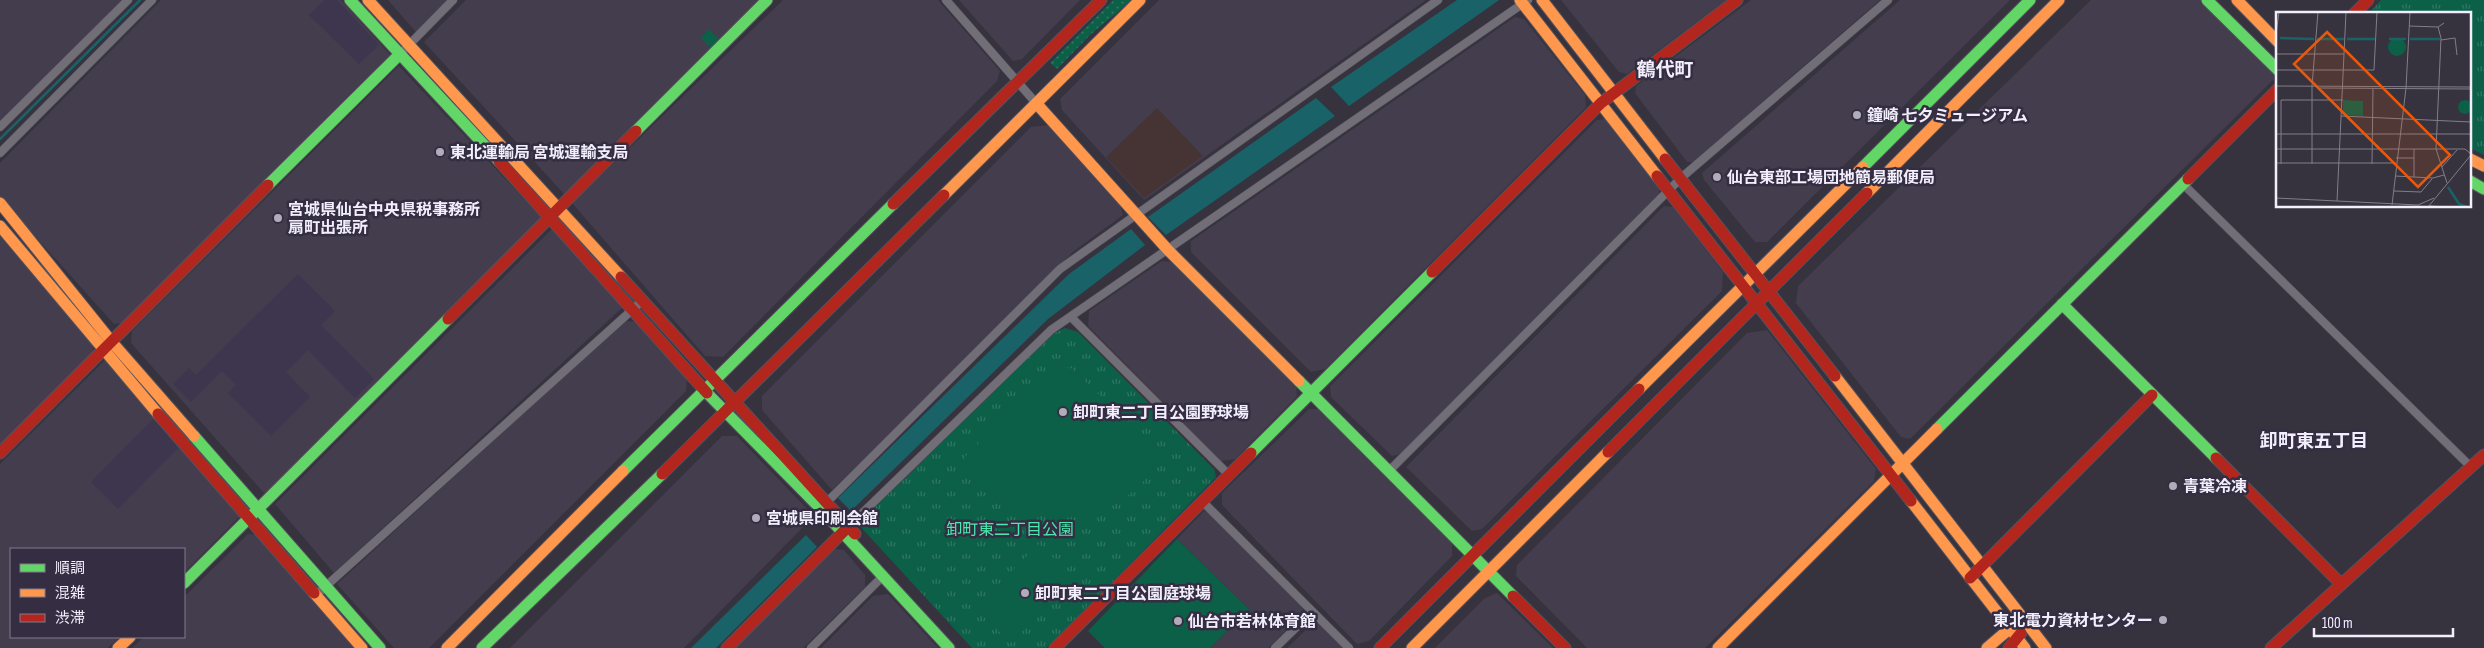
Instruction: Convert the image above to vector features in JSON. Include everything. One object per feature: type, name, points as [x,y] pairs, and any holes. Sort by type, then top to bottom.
[{"type":"street","points":[[0,127],[128,0]]},
{"type":"street","points":[[0,153],[152,0]]},
{"type":"street","points":[[350,0],[399,55],[642,301],[715,379],[949,648]]},
{"type":"street","points":[[368,0],[554,213],[632,308],[705,391],[824,505]]},
{"type":"street","points":[[0,452],[454,0]]},
{"type":"street","points":[[185,582],[767,0]]},
{"type":"street","points":[[946,0],[1017,83],[1168,250],[1565,648]]},
{"type":"street","points":[[448,648],[715,379],[1101,0]]},
{"type":"street","points":[[482,648],[726,412],[1140,0]]},
{"type":"street","points":[[824,505],[1060,269],[1438,0]]},
{"type":"street","points":[[1542,0],[2046,648]]},
{"type":"street","points":[[1055,648],[1601,103],[1613,92],[1737,0]]},
{"type":"street","points":[[1389,471],[1681,178],[1888,0]]},
{"type":"street","points":[[1380,648],[1754,273],[2030,0]]},
{"type":"street","points":[[1412,648],[2059,0]]},
{"type":"street","points":[[2207,0],[2276,68]]},
{"type":"street","points":[[2236,0],[2276,40]]},
{"type":"street","points":[[2356,12],[2368,0]]},
{"type":"street","points":[[727,648],[1051,330],[1524,1],[1741,286],[1757,304],[1890,478],[2021,644]]},
{"type":"street","points":[[1718,648],[2276,91]]},
{"type":"street","points":[[2472,160],[2484,166]]},
{"type":"street","points":[[2472,182],[2484,188]]},
{"type":"street","points":[[2183,184],[2471,467]]},
{"type":"street","points":[[0,203],[112,341],[380,648]]},
{"type":"street","points":[[0,226],[103,350],[362,648]]},
{"type":"street","points":[[316,596],[632,308],[642,301]]},
{"type":"street","points":[[2062,304],[2341,584]]},
{"type":"street","points":[[1071,317],[1229,475]]},
{"type":"street","points":[[1970,578],[2152,394]]},
{"type":"street","points":[[2271,648],[2484,455]]},
{"type":"street","points":[[1203,502],[1349,648]]},
{"type":"street","points":[[846,530],[958,648]]},
{"type":"street","points":[[811,648],[884,575]]},
{"type":"street","points":[[1275,648],[1312,612]]},
{"type":"street","points":[[1987,648],[2009,627],[2026,622]]},
{"type":"street","points":[[2021,644],[2026,622]]},
{"type":"street","points":[[118,648],[129,638]]},
{"type":"street","points":[[2009,648],[2021,644]]},
{"type":"shaded area","points":[[0,0],[122,0],[0,122]]},
{"type":"shaded area","points":[[161,0],[341,0],[392,57],[124,323],[114,324],[0,197],[0,163]]},
{"type":"shaded area","points":[[324,0],[337,0],[379,45],[359,64],[309,15]]},
{"type":"shaded area","points":[[388,0],[449,0],[416,32]]},
{"type":"shaded area","points":[[466,0],[764,0],[566,196],[424,42]]},
{"type":"shaded area","points":[[783,0],[938,0],[1000,71],[997,81],[723,357],[705,356],[572,203]]},
{"type":"shaded area","points":[[959,0],[1080,0],[1022,59],[1013,61]]},
{"type":"shaded area","points":[[1159,0],[1426,0],[1144,200],[1062,110],[1060,99]]},
{"type":"shaded area","points":[[1561,0],[1726,0],[1627,74],[1619,72]]},
{"type":"shaded area","points":[[1751,0],[1880,0],[1693,162],[1687,162],[1635,93],[1636,86]]},
{"type":"shaded area","points":[[1900,0],[2010,0],[1767,242],[1755,242],[1704,180],[1702,173]]},
{"type":"shaded area","points":[[2091,0],[2201,0],[2274,73],[2274,79],[1910,439],[1901,437],[1796,303],[1798,286]]},
{"type":"shaded area","points":[[1515,17],[1524,19],[1585,95],[1586,107],[1325,369],[1311,372],[1191,252],[1191,241]]},
{"type":"shaded area","points":[[399,66],[542,218],[273,491],[264,493],[131,343],[132,331]]},
{"type":"shaded area","points":[[1157,108],[1203,156],[1144,198],[1106,157]]},
{"type":"shaded area","points":[[1606,119],[1659,188],[1659,196],[1400,454],[1392,456],[1331,397],[1330,386],[1597,120]]},
{"type":"shaded area","points":[[1050,125],[1120,205],[1123,215],[1074,251],[832,490],[762,410],[762,396],[1031,127]]},
{"type":"shaded area","points":[[1664,206],[1673,207],[1723,272],[1722,291],[1482,529],[1472,531],[1406,467]]},
{"type":"shaded area","points":[[552,229],[623,307],[334,573],[275,504]]},
{"type":"shaded area","points":[[0,236],[93,345],[93,353],[0,446]]},
{"type":"shaded area","points":[[1162,261],[1173,262],[1296,384],[1297,396],[1235,459],[1221,461],[1088,326],[1089,311]]},
{"type":"shaded area","points":[[298,274],[335,311],[321,325],[374,379],[355,398],[308,350],[286,372],[310,397],[271,436],[228,393],[236,385],[222,371],[191,402],[173,384],[189,368],[196,375]]},
{"type":"shaded area","points":[[624,321],[637,322],[687,377],[686,391],[429,648],[394,648],[337,584]]},
{"type":"shaded area","points":[[1767,330],[1876,469],[1874,481],[1705,648],[1587,648],[1516,576],[1517,565],[1747,333]]},
{"type":"shaded area","points":[[105,360],[241,515],[185,572],[185,548],[10,548],[10,638],[118,638],[108,648],[0,648],[0,464]]},
{"type":"shaded area","points":[[1309,409],[1320,409],[1452,543],[1452,556],[1369,641],[1357,644],[1222,505],[1222,493]]},
{"type":"shaded area","points":[[153,419],[180,446],[118,509],[91,482]]},
{"type":"shaded area","points":[[722,436],[737,436],[814,516],[684,648],[510,648]]},
{"type":"shaded area","points":[[1204,511],[1212,512],[1303,605],[1303,613],[1268,648],[1210,648],[1250,610],[1177,539]]},
{"type":"shaded area","points":[[248,534],[259,535],[355,648],[132,648],[143,638],[185,638],[185,596]]},
{"type":"shaded area","points":[[835,549],[844,550],[865,575],[865,587],[803,648],[734,648]]},
{"type":"shaded area","points":[[1497,593],[1553,648],[1435,648],[1485,598]]},
{"type":"shaded area","points":[[888,594],[938,648],[821,648],[873,596]]},
{"type":"shaded area","points":[[1319,622],[1345,648],[1287,648],[1311,625]]},
{"type":"green space","points":[[1113,0],[1132,0],[1090,35],[1057,69],[1050,63]]},
{"type":"green space","points":[[2381,0],[2484,0],[2484,155],[2472,149],[2472,12],[2370,12]]},
{"type":"green space","points":[[709,29],[721,41],[712,49],[701,38]]},
{"type":"green space","name":"卸町東二丁目公園","points":[[1065,328],[1078,332],[1214,469],[1216,477],[1046,648],[972,648],[858,524],[1053,334]]},
{"type":"green space","name":"卸町東二丁目公園野球場","points":[[1071,368],[1162,455],[1149,474],[1134,490],[1117,503],[1099,512],[1059,517],[1037,514],[1015,506],[991,493],[979,481],[964,458],[1052,369]]},
{"type":"green space","points":[[1177,539],[1250,610],[1210,648],[1105,648],[1088,631]]},
{"type":"green space","name":"卸町東二丁目公園庭球場","points":[[1039,544],[1074,578],[1011,643],[975,608]]},
{"type":"water","points":[[1457,0],[1499,0],[1349,106],[1331,87]]},
{"type":"water","points":[[1316,98],[1335,116],[1166,235],[1148,217]]},
{"type":"water","points":[[1131,229],[1145,245],[1048,319],[851,511],[838,498],[1069,274]]},
{"type":"water","points":[[806,535],[817,547],[716,648],[691,648]]},
{"type":"waterway","points":[[0,139],[140,0]]},
{"type":"traffic: fast","points":[[350,0],[499,161]]},
{"type":"traffic: fast","points":[[636,131],[767,0]]},
{"type":"traffic: fast","points":[[1863,167],[2030,0]]},
{"type":"traffic: fast","points":[[2207,0],[2276,68]]},
{"type":"traffic: fast","points":[[268,185],[399,55]]},
{"type":"traffic: fast","points":[[1937,429],[2188,179]]},
{"type":"traffic: fast","points":[[2472,182],[2484,189]]},
{"type":"traffic: fast","points":[[623,471],[893,204]]},
{"type":"traffic: fast","points":[[1251,453],[1432,272]]},
{"type":"traffic: fast","points":[[2062,304],[2216,458]]},
{"type":"traffic: fast","points":[[185,582],[448,319]]},
{"type":"traffic: fast","points":[[1299,381],[1513,596]]},
{"type":"traffic: fast","points":[[707,393],[821,509],[949,648]]},
{"type":"traffic: fast","points":[[194,436],[380,648]]},
{"type":"traffic: fast","points":[[482,648],[662,474]]},
{"type":"traffic: slow","points":[[368,0],[621,277]]},
{"type":"traffic: slow","points":[[944,195],[1140,0]]},
{"type":"traffic: slow","points":[[1520,0],[1657,176]]},
{"type":"traffic: slow","points":[[1542,0],[1665,159]]},
{"type":"traffic: slow","points":[[1867,193],[2059,0]]},
{"type":"traffic: slow","points":[[2237,0],[2276,40]]},
{"type":"traffic: slow","points":[[1036,103],[1168,250],[1299,381]]},
{"type":"traffic: slow","points":[[2472,160],[2484,166]]},
{"type":"traffic: slow","points":[[1639,389],[1863,167]]},
{"type":"traffic: slow","points":[[0,203],[111,341],[194,436]]},
{"type":"traffic: slow","points":[[0,226],[158,414]]},
{"type":"traffic: slow","points":[[1835,376],[2046,648]]},
{"type":"traffic: slow","points":[[1718,648],[1937,429]]},
{"type":"traffic: slow","points":[[1412,648],[1608,452]]},
{"type":"traffic: slow","points":[[447,648],[623,471]]},
{"type":"traffic: slow","points":[[1911,501],[2025,648]]},
{"type":"traffic: slow","points":[[314,593],[362,648]]},
{"type":"traffic: slow","points":[[1987,648],[2014,625]]},
{"type":"traffic: slow","points":[[118,648],[129,638]]},
{"type":"traffic: jam","points":[[893,204],[1101,0]]},
{"type":"traffic: jam","points":[[1432,272],[1601,103],[1737,0]]},
{"type":"traffic: jam","points":[[2356,12],[2368,0]]},
{"type":"traffic: jam","points":[[2188,179],[2276,91]]},
{"type":"traffic: jam","points":[[448,319],[636,131]]},
{"type":"traffic: jam","points":[[1665,159],[1835,376]]},
{"type":"traffic: jam","points":[[499,161],[707,393]]},
{"type":"traffic: jam","points":[[1657,176],[1911,501]]},
{"type":"traffic: jam","points":[[0,453],[268,185]]},
{"type":"traffic: jam","points":[[1608,452],[1867,193]]},
{"type":"traffic: jam","points":[[662,474],[944,195]]},
{"type":"traffic: jam","points":[[621,277],[855,534]]},
{"type":"traffic: jam","points":[[1380,648],[1639,389]]},
{"type":"traffic: jam","points":[[1970,578],[2152,395]]},
{"type":"traffic: jam","points":[[158,414],[314,593]]},
{"type":"traffic: jam","points":[[1055,648],[1251,453]]},
{"type":"traffic: jam","points":[[2271,648],[2484,455]]},
{"type":"traffic: jam","points":[[2216,458],[2341,584]]},
{"type":"traffic: jam","points":[[727,648],[847,528]]},
{"type":"traffic: jam","points":[[1513,596],[1565,648]]},
{"type":"traffic: jam","points":[[2009,648],[2021,633]]},
{"type":"place","name":"鐘崎 七夕ミュージアム","points":[[1857,115]]},
{"type":"place","name":"東北運輸局 宮城運輸支局","points":[[440,152]]},
{"type":"place","name":"仙台東部工場団地簡易郵便局","points":[[1717,177]]},
{"type":"place","name":"宮城県仙台中央県税事務所 扇町出張所","points":[[278,218]]},
{"type":"place","name":"卸町東二丁目公園野球場","points":[[1063,412]]},
{"type":"place","name":"青葉冷凍","points":[[2173,486]]},
{"type":"place","name":"宮城県印刷会館","points":[[756,518]]},
{"type":"place","name":"卸町東二丁目公園庭球場","points":[[1025,593]]},
{"type":"place","name":"東北電力資材センター","points":[[2163,620]]},
{"type":"place","name":"仙台市若林体育館","points":[[1178,621]]},
{"type":"district","name":"鶴代町","points":[[1665,69]]},
{"type":"district","name":"卸町東五丁目","points":[[2314,441]]}]
